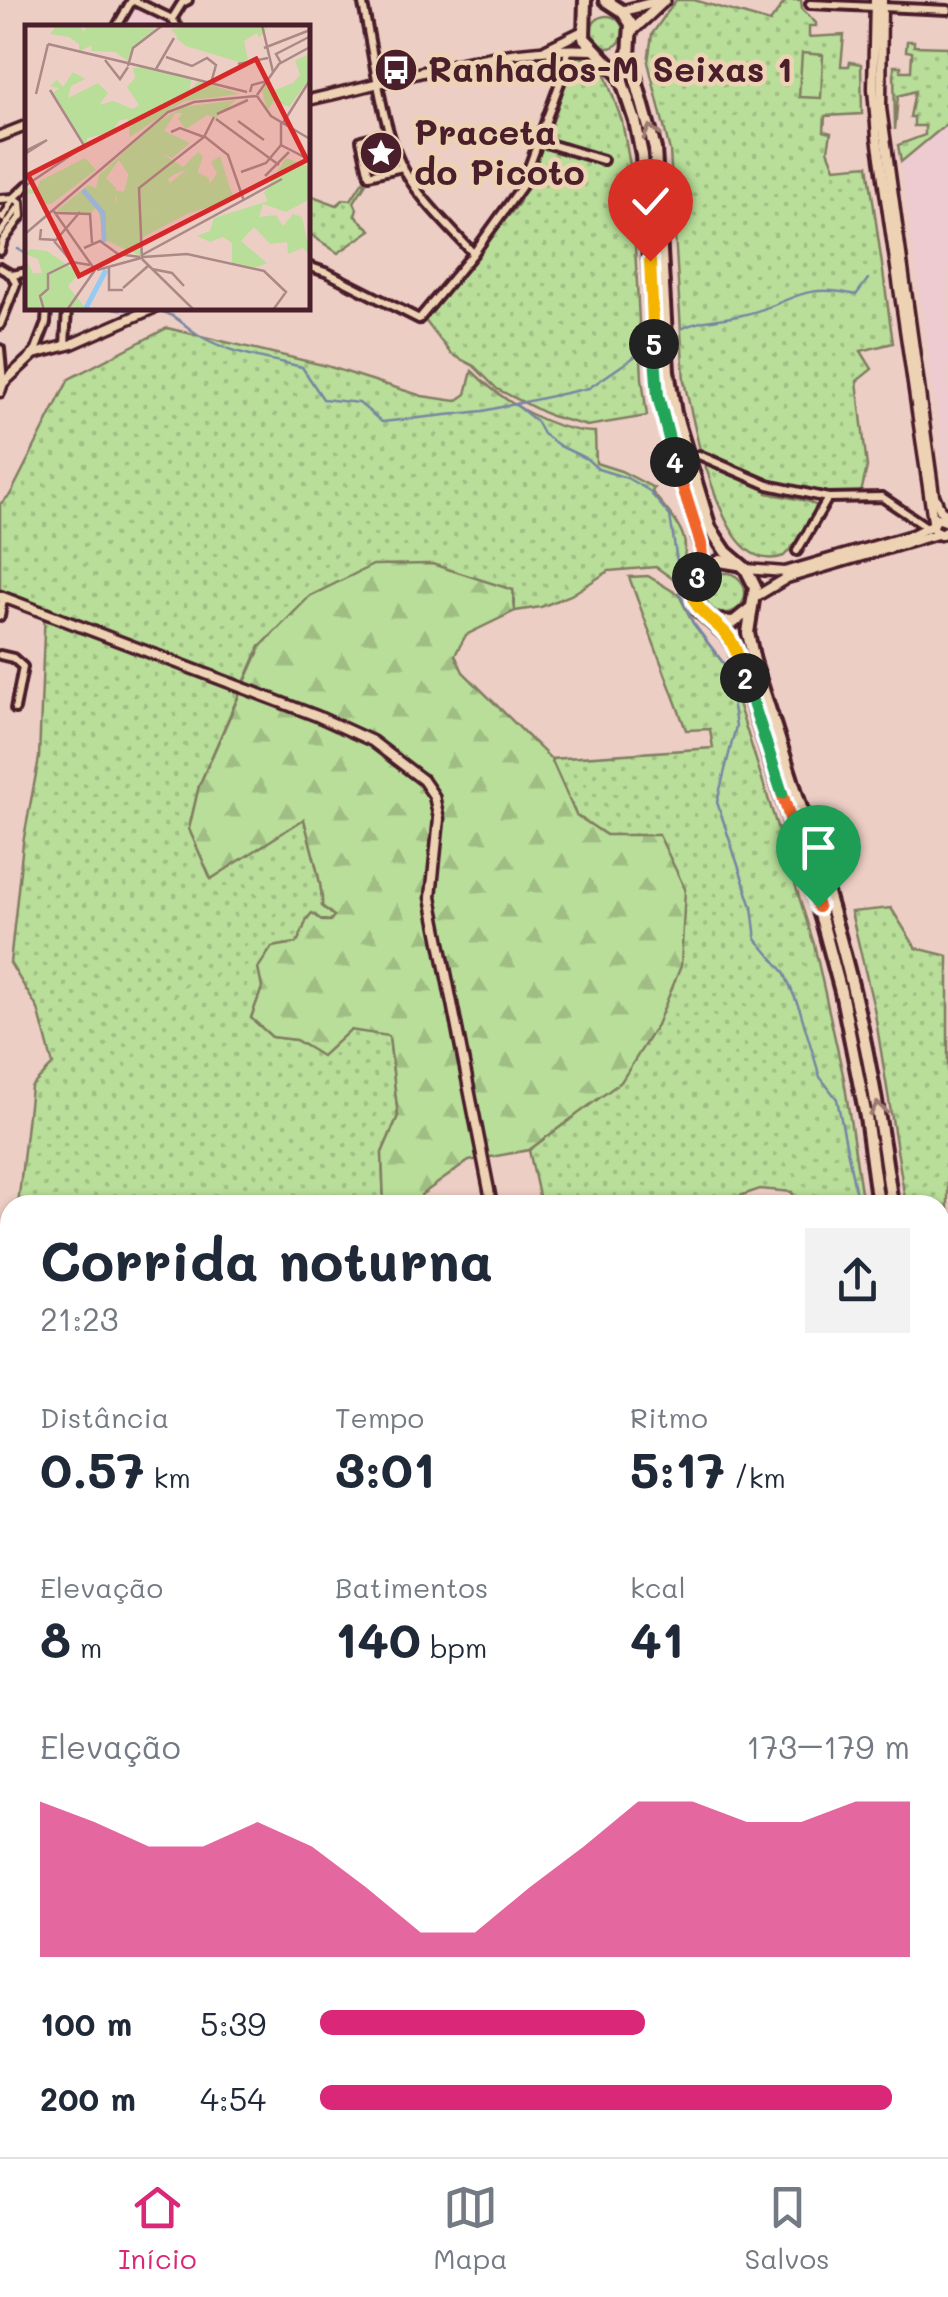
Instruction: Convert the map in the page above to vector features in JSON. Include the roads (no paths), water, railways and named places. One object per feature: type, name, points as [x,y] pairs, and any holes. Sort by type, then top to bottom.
[{"type":"main road","points":[[585,0],[584,27],[596,52],[623,82],[639,136],[658,396],[701,544],[693,588],[695,604],[726,634],[741,665],[822,921],[855,1061],[876,1195]]},
{"type":"main road","points":[[605,0],[631,24],[629,55],[657,162],[668,371],[675,413],[710,528],[752,577],[754,602],[748,633],[754,662],[826,885],[853,990],[879,1113],[891,1195]]},
{"type":"main road","points":[[584,27],[587,16],[600,7],[644,8],[664,0]]},
{"type":"main road","points":[[596,52],[614,54],[664,0]]},
{"type":"main road","points":[[698,574],[712,563],[729,561],[742,566]]},
{"type":"main road","points":[[711,621],[734,622],[754,602]]},
{"type":"street","points":[[118,25],[132,0],[172,19],[176,25]]},
{"type":"street","points":[[362,0],[389,133],[402,166],[419,192],[473,254]]},
{"type":"street","points":[[172,19],[185,1]]},
{"type":"street","points":[[742,566],[765,573],[785,572],[947,519],[934,496],[886,147],[878,3]]},
{"type":"street","points":[[878,3],[873,89],[877,137],[931,525]]},
{"type":"street","points":[[810,4],[878,3],[948,10]]},
{"type":"street","points":[[543,50],[584,27]]},
{"type":"street","points":[[310,267],[419,319],[522,186],[566,69],[568,49]]},
{"type":"street","points":[[310,100],[472,58],[543,50],[596,52]]},
{"type":"street","points":[[0,136],[25,126]]},
{"type":"street","points":[[389,133],[361,140],[369,175],[402,166]]},
{"type":"street","points":[[539,141],[603,160]]},
{"type":"street","points":[[14,198],[25,188]]},
{"type":"street","points":[[0,199],[14,198],[20,202],[22,216],[1,238]]},
{"type":"street","points":[[0,216],[4,218],[13,200],[20,204],[1,238],[0,252]]},
{"type":"street","points":[[0,268],[12,275],[16,284],[0,325]]},
{"type":"street","points":[[12,275],[25,273]]},
{"type":"street","points":[[2,388],[34,354],[46,324],[46,310]]},
{"type":"street","points":[[64,346],[66,310]]},
{"type":"street","points":[[34,354],[64,346],[149,310]]},
{"type":"street","points":[[0,349],[2,388]]},
{"type":"street","points":[[699,455],[768,486],[828,498],[882,497],[944,533]]},
{"type":"street","points":[[797,551],[828,498]]},
{"type":"street","points":[[754,602],[787,578],[944,533]]},
{"type":"street","points":[[0,616],[2,597],[317,716],[372,742],[423,780],[434,796],[439,820],[432,897],[490,1195]]},
{"type":"street","points":[[0,656],[13,658],[23,667],[16,709]]},
{"type":"waterway","points":[[18,249],[25,253]]},
{"type":"waterway","points":[[681,329],[759,311],[807,293],[836,291],[856,295],[868,279]]},
{"type":"waterway","points":[[128,310],[136,311]]},
{"type":"waterway","points":[[154,311],[174,317],[226,348],[302,367],[323,399],[359,403],[382,422],[483,411],[589,388],[640,353]]},
{"type":"waterway","points":[[515,404],[560,446],[598,469],[648,490],[670,516],[678,568]]},
{"type":"waterway","points":[[679,591],[693,623],[727,668],[736,726],[717,802],[752,907],[756,939],[784,972],[820,1077],[837,1099],[856,1195]]},
{"type":"place","name":"Ranhados-M Seixas 1","points":[[396,70]]},
{"type":"place","name":"Praceta do Picoto","points":[[381,153]]}]
